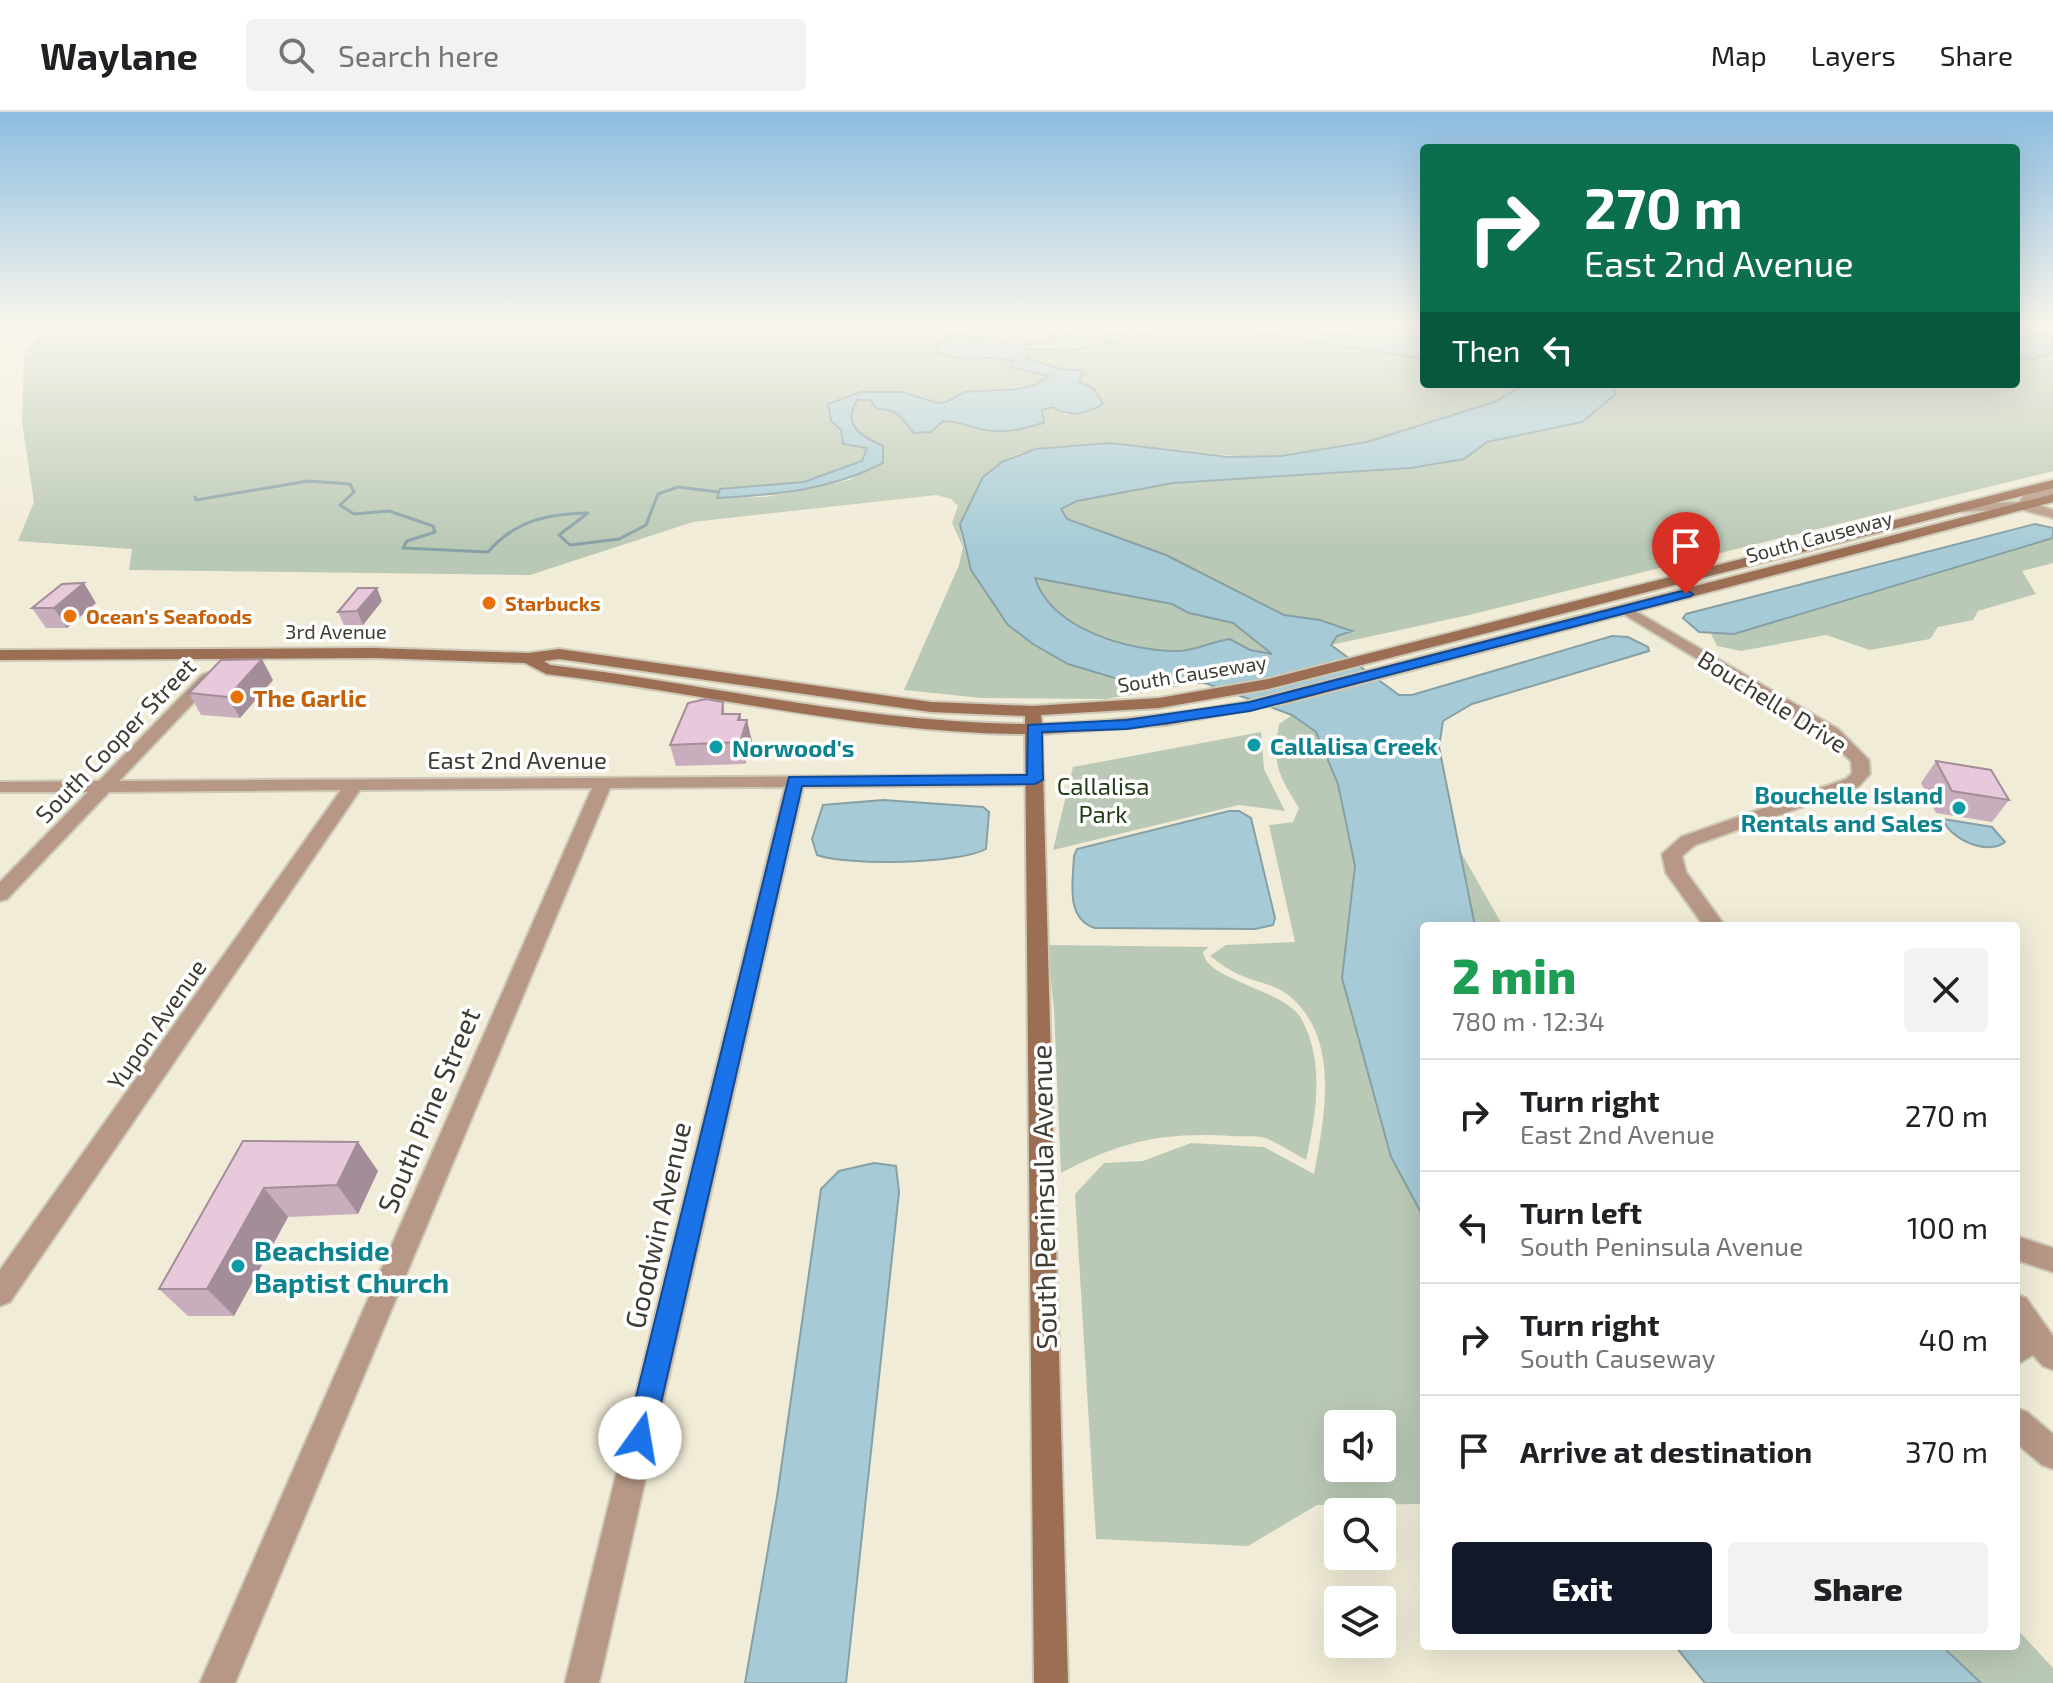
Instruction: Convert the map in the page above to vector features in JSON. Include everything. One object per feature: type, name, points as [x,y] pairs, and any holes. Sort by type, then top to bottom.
[{"type":"main road","name":"South Causeway","points":[[1034,720],[1200,697],[1359,660],[2053,484]]},
{"type":"main road","name":"South Causeway","points":[[1034,720],[1127,724],[1216,713],[1376,675],[2053,498]]},
{"type":"main road","points":[[1526,618],[1591,608],[1625,609],[1633,598],[1704,580],[1728,566]]},
{"type":"main road","name":"3rd Avenue","points":[[0,655],[389,653],[529,658],[559,654],[1034,720]]},
{"type":"main road","name":"3rd Avenue","points":[[529,658],[546,669],[930,724],[1034,720]]},
{"type":"main road","points":[[725,710],[742,697],[771,691],[834,700],[895,703]]},
{"type":"main road","name":"South Peninsula Avenue","points":[[1034,720],[1051,1683]]},
{"type":"street","points":[[2025,505],[2029,496],[2053,490]]},
{"type":"street","points":[[1958,508],[2025,505],[2053,516]]},
{"type":"street","name":"Bouchelle Drive","points":[[1625,609],[1832,733],[1860,760],[1861,774],[1852,783],[1688,841],[1672,854],[1676,873],[1712,922]]},
{"type":"street","name":"South Cooper Street","points":[[0,894],[231,654]]},
{"type":"street","name":"East 2nd Avenue","points":[[0,787],[1035,780]]},
{"type":"street","name":"Goodwin Avenue","points":[[582,1683],[795,781]]},
{"type":"street","name":"South Pine Street","points":[[217,1683],[603,783]]},
{"type":"street","name":"Yupon Avenue","points":[[0,1293],[354,785]]},
{"type":"street","points":[[2020,1249],[2053,1260]]},
{"type":"street","points":[[2020,1316],[2034,1348]]},
{"type":"street","points":[[2020,1426],[2053,1454]]},
{"type":"green space","points":[[23,400],[839,400],[829,404],[867,448],[862,461],[804,482],[721,489],[718,498],[765,497],[850,480],[883,446],[856,429],[852,417],[857,400],[870,400],[877,409],[900,415],[909,427],[931,432],[943,421],[956,421],[991,431],[1053,407],[1066,415],[1091,411],[1086,400],[1494,400],[1405,432],[1342,447],[1283,456],[1251,457],[1078,445],[1038,449],[1005,459],[982,479],[962,520],[961,534],[971,570],[1151,683],[1179,682],[1165,686],[1179,686],[1106,699],[981,698],[904,690],[959,565],[963,547],[952,523],[958,506],[951,499],[936,495],[693,522],[530,575],[129,570],[132,549],[18,541],[34,502],[22,422]]},
{"type":"green space","points":[[1608,400],[2053,400],[2053,471],[1469,615],[1331,645],[1337,636],[1351,632],[1320,620],[1284,615],[1166,555],[1067,519],[1060,509],[1077,501],[1173,483],[1410,468],[1464,459],[1487,442],[1582,422]]},
{"type":"green space","points":[[2053,538],[2053,563],[2022,571],[2036,594],[1978,611],[1973,620],[1938,627],[1930,639],[1870,650],[1826,635],[1741,651],[1717,646],[1711,634],[1734,634]]},
{"type":"green space","points":[[1035,578],[1172,604],[1189,613],[1233,623],[1273,654],[1250,650],[1230,639],[1176,651],[1115,641],[1074,623],[1057,610],[1043,595]]},
{"type":"green space","points":[[1292,715],[1316,732],[1326,760],[1354,773],[1347,829],[1355,867],[1342,978],[1391,1157],[1420,1211],[1420,1504],[1396,1504],[1396,1498],[1324,1498],[1324,1505],[1317,1505],[1248,1546],[1096,1539],[1075,1194],[1104,1163],[1143,1161],[1191,1143],[1264,1147],[1314,1174],[1325,1102],[1322,1054],[1316,1032],[1304,1011],[1287,994],[1233,971],[1210,956],[1226,945],[1295,942],[1269,825],[1293,822],[1299,808],[1278,769],[1279,724]]},
{"type":"green space","name":"Callalisa Park","points":[[1261,732],[1264,769],[1285,811],[1239,805],[1053,850],[1073,767]]},
{"type":"green space","points":[[1459,849],[1501,922],[1474,922]]},
{"type":"green space","points":[[1047,945],[1209,947],[1203,952],[1207,962],[1217,970],[1293,1009],[1309,1036],[1316,1071],[1313,1125],[1306,1160],[1264,1138],[1185,1136],[1123,1146],[1061,1173],[1054,1010]]},
{"type":"green space","points":[[2020,1632],[2053,1668],[2053,1683],[1982,1683],[1947,1650],[2020,1650]]},
{"type":"water","points":[[857,400],[853,423],[861,434],[883,446],[883,463],[823,485],[781,493],[717,498],[720,489],[804,482],[862,461],[867,448],[843,444],[841,430],[831,421],[828,404]]},
{"type":"water","points":[[870,400],[1101,400],[1103,404],[1072,414],[1053,407],[1042,410],[1044,423],[1013,430],[987,430],[943,421],[931,432],[914,433],[895,413],[877,409]]},
{"type":"water","points":[[1608,400],[1582,422],[1487,442],[1464,459],[1410,468],[1173,483],[1077,501],[1061,509],[1067,519],[1166,555],[1284,615],[1320,620],[1352,631],[1337,636],[1331,645],[1399,695],[1412,695],[1612,636],[1628,637],[1648,647],[1649,651],[1472,704],[1443,721],[1439,747],[1474,922],[1420,922],[1420,1211],[1391,1157],[1342,978],[1355,866],[1338,784],[1316,732],[1292,715],[1205,683],[1128,682],[1068,664],[1033,644],[1008,625],[971,570],[960,524],[983,477],[1002,462],[1035,449],[1110,443],[1229,457],[1281,456],[1367,442],[1494,402]],"holes":[[[1035,578],[1172,604],[1189,613],[1233,623],[1272,654],[1250,650],[1230,639],[1176,651],[1136,647],[1115,641],[1074,624],[1057,611],[1044,596]]]},
{"type":"water","points":[[2035,524],[2053,528],[2053,538],[1734,634],[1699,632],[1683,618],[1686,614]]},
{"type":"water","points":[[883,800],[983,807],[989,812],[986,849],[952,858],[903,862],[852,861],[817,855],[812,839],[823,805]]},
{"type":"water","points":[[1239,811],[1251,818],[1275,918],[1273,925],[1255,929],[1095,928],[1079,916],[1072,887],[1077,849]]},
{"type":"water","points":[[1943,819],[1992,827],[2005,842],[1989,847],[1970,843],[1953,833]]},
{"type":"water","points":[[874,1163],[896,1166],[899,1192],[846,1683],[745,1683],[777,1497],[821,1189],[839,1171]]},
{"type":"water","points":[[1678,1650],[1946,1650],[1981,1683],[1705,1683]]},
{"type":"building","points":[[84,583],[54,608],[32,608],[62,584]]},
{"type":"building","points":[[358,588],[377,588],[357,611],[338,612]]},
{"type":"building","points":[[262,659],[228,697],[189,693],[221,660]]},
{"type":"building","points":[[706,699],[723,702],[722,714],[740,714],[738,720],[747,720],[740,742],[670,745],[688,703]]},
{"type":"building","points":[[1936,761],[1991,770],[2009,800],[1952,791]]},
{"type":"building","points":[[243,1141],[358,1142],[337,1185],[264,1188],[207,1289],[159,1289]]},
{"type":"waterway","points":[[195,497],[196,500],[308,481],[350,484],[354,492],[340,505],[354,514],[389,511],[433,526],[435,532],[407,541],[403,548],[488,552],[521,526],[559,515],[588,513],[559,535],[570,545],[619,539],[646,525],[658,494],[678,487],[719,492]]},
{"type":"place","name":"Starbucks","points":[[489,603]]},
{"type":"place","name":"Ocean's Seafoods","points":[[70,616]]},
{"type":"place","name":"The Garlic","points":[[237,697]]},
{"type":"place","name":"Callalisa Creek","points":[[1254,745]]},
{"type":"place","name":"Norwood's","points":[[716,747]]},
{"type":"place","name":"Bouchelle Island Rentals and Sales","points":[[1959,808]]},
{"type":"place","name":"Beachside Baptist Church","points":[[238,1266]]},
{"type":"route","points":[[640,1438],[795,781],[1035,780],[1034,728],[1127,724],[1250,707],[1686,594]]}]
